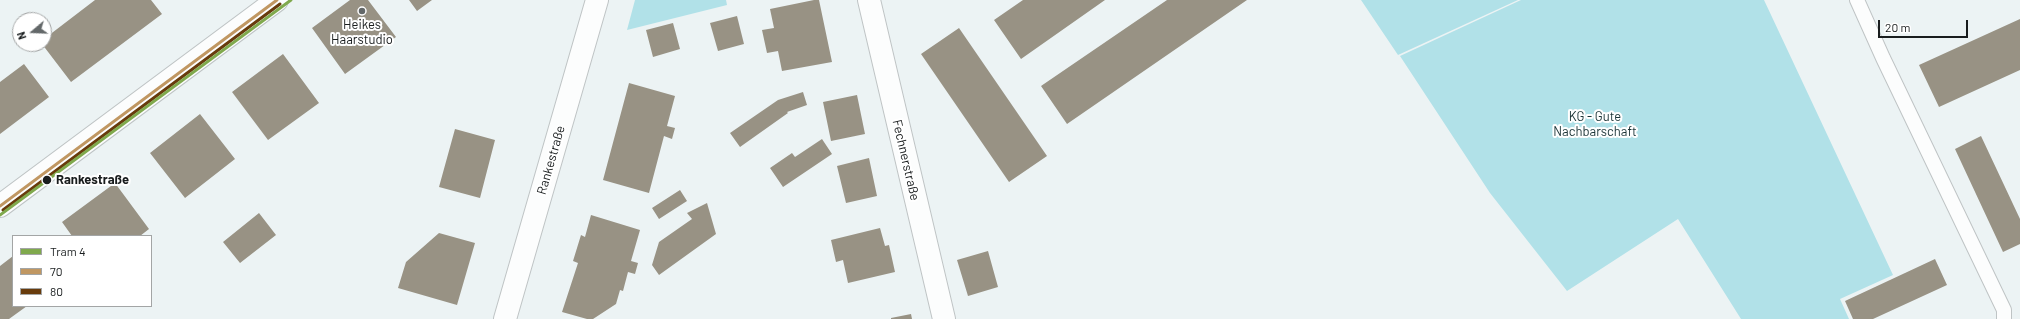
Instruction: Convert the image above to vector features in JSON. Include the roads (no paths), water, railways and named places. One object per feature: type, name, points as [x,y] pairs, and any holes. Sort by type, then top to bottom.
[{"type":"street","points":[[0,206],[277,0]]},
{"type":"street","name":"Rankestraße","points":[[505,319],[597,0]]},
{"type":"street","name":"Fechnerstraße","points":[[869,0],[944,319]]},
{"type":"lane","points":[[1857,0],[1883,58],[2004,310],[2004,319]]},
{"type":"tram line","name":"4","points":[[0,215],[291,0]]},
{"type":"place","name":"Heikes Haarstudio","points":[[362,11]]},
{"type":"place","name":"Rankestraße","points":[[47,180]]},
{"type":"park label","name":"KG - Gute Nachbarschaft","points":[[1595,124]]}]
